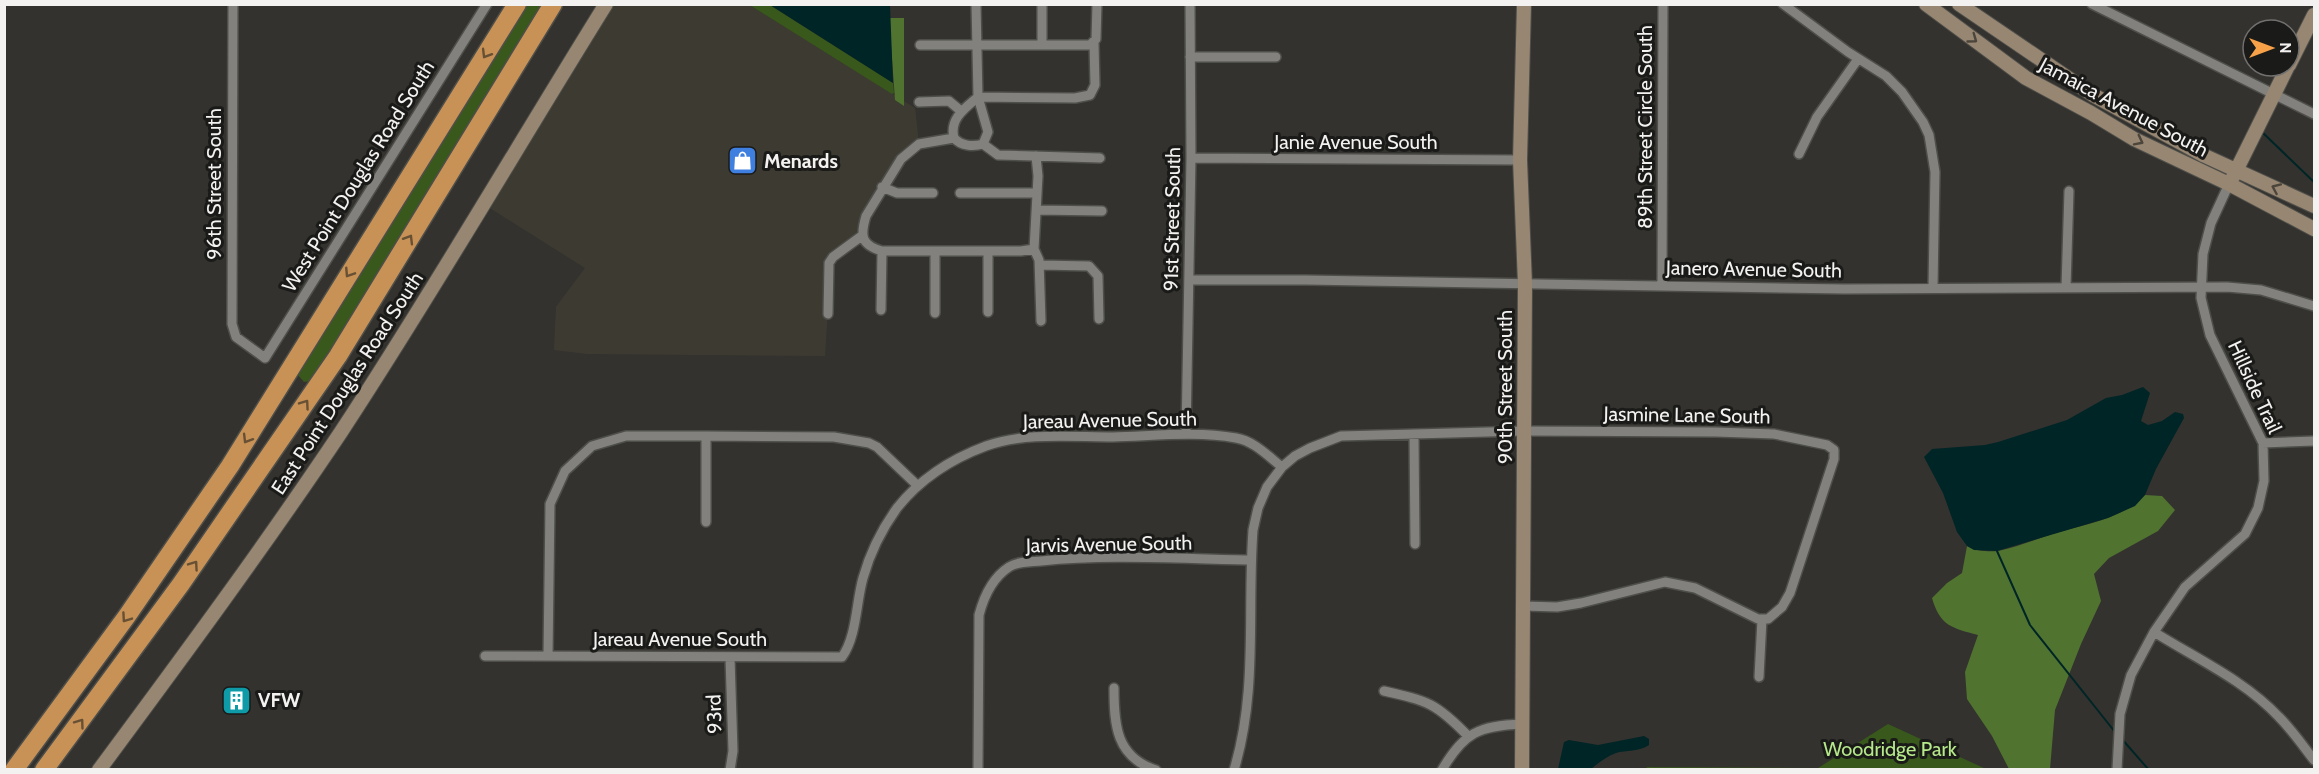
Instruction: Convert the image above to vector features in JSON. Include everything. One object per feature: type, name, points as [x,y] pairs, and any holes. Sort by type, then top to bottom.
[{"type":"highway","points":[[14,770],[127,616],[230,466],[517,4]]},
{"type":"highway","points":[[44,770],[181,584],[338,356],[553,4]]},
{"type":"street","name":"96th Street South","points":[[233,4],[232,324],[236,337],[256,352]]},
{"type":"street","name":"West Point Douglas Road South","points":[[256,352],[265,358],[487,4]]},
{"type":"street","name":"East Point Douglas Road South","points":[[99,770],[231,590],[342,430],[485,205],[606,4]]},
{"type":"street","points":[[975,4],[978,97],[988,132],[983,144],[975,147],[963,145],[954,138],[952,128],[961,111],[978,97],[1075,98],[1090,95],[1095,85],[1094,43],[1097,35],[1097,4]]},
{"type":"street","points":[[1042,4],[1042,44]]},
{"type":"street","name":"91st Street South","points":[[1186,434],[1191,159],[1190,4]]},
{"type":"street","name":"90th Street South","points":[[1522,770],[1525,284],[1521,160],[1524,4]]},
{"type":"street","name":"89th Street Circle South","points":[[1662,285],[1663,4]]},
{"type":"street","points":[[1783,4],[1858,59],[1886,76],[1902,92],[1923,122],[1929,135],[1935,172],[1933,287]]},
{"type":"street","name":"Jamaica Avenue South","points":[[1926,4],[2026,78],[2091,112],[2134,139],[2229,184],[2314,229]]},
{"type":"street","name":"Jamaica Avenue South","points":[[1959,4],[2093,95],[2236,171],[2314,206]]},
{"type":"street","points":[[2092,4],[2314,114]]},
{"type":"street","name":"Hillside Trail","points":[[2301,41],[2314,15]]},
{"type":"street","points":[[920,45],[1090,45],[1094,43]]},
{"type":"street","points":[[1190,57],[1276,57]]},
{"type":"street","points":[[1799,154],[1817,117],[1858,59]]},
{"type":"street","name":"Hillside Trail","points":[[2117,770],[2121,714],[2131,675],[2154,632],[2185,587],[2233,546],[2251,524],[2264,481],[2263,443],[2210,335],[2202,298],[2203,254],[2211,223],[2282,78]]},
{"type":"street","points":[[919,102],[948,101],[961,111]]},
{"type":"street","points":[[954,138],[919,144],[901,159],[866,216],[863,235],[868,247],[882,251],[1034,249]]},
{"type":"street","points":[[983,144],[998,155],[1100,158]]},
{"type":"street","points":[[1035,156],[1038,176],[1034,249],[1040,265],[1041,321]]},
{"type":"street","name":"Janie Avenue South","points":[[1191,159],[1521,160]]},
{"type":"street","points":[[882,188],[897,192],[933,193]]},
{"type":"street","points":[[2066,287],[2069,191]]},
{"type":"street","points":[[960,193],[1037,193]]},
{"type":"street","points":[[1037,210],[1102,212]]},
{"type":"street","points":[[828,314],[829,263],[833,257],[863,235]]},
{"type":"street","points":[[881,310],[882,251]]},
{"type":"street","points":[[935,251],[936,313]]},
{"type":"street","points":[[988,251],[988,312]]},
{"type":"street","points":[[1040,265],[1089,266],[1098,276],[1099,319]]},
{"type":"street","name":"Janero Avenue South","points":[[1189,280],[1306,279],[1844,289],[2202,287],[2261,290],[2314,306]]},
{"type":"street","points":[[1234,770],[1243,739],[1250,682],[1253,530],[1258,508],[1267,487],[1282,467],[1295,456],[1310,448],[1341,436],[1524,431]]},
{"type":"street","name":"Jasmine Lane South","points":[[1524,431],[1774,434],[1827,445],[1834,450],[1834,459],[1790,593],[1778,613],[1768,619],[1762,619]]},
{"type":"street","name":"Jareau Avenue South","points":[[485,656],[842,657],[849,641],[870,556],[897,508],[918,486],[943,467],[987,446],[1011,440],[1035,437],[1186,434],[1238,438],[1256,446],[1282,467]]},
{"type":"street","points":[[1414,435],[1415,544]]},
{"type":"street","points":[[548,656],[550,504],[565,471],[592,446],[626,436],[834,437],[869,443],[891,458],[918,486]]},
{"type":"street","points":[[706,436],[706,522]]},
{"type":"street","points":[[2263,443],[2314,441]]},
{"type":"street","name":"Jarvis Avenue South","points":[[978,770],[979,615],[983,598],[992,582],[1009,567],[1018,563],[1064,559],[1251,560]]},
{"type":"street","points":[[1524,606],[1557,607],[1581,603],[1653,583],[1673,582],[1695,588],[1738,610],[1762,619],[1759,677]]},
{"type":"street","points":[[2154,632],[2219,669],[2244,687],[2279,716],[2314,760]]},
{"type":"street","name":"93rd","points":[[730,658],[733,751],[730,770]]},
{"type":"street","points":[[1114,688],[1115,725],[1123,746],[1137,761],[1156,770]]},
{"type":"street","points":[[1384,691],[1424,700],[1445,713],[1468,736]]},
{"type":"street","points":[[1442,770],[1454,748],[1468,736],[1500,725],[1522,724]]},
{"type":"shaded area","points":[[606,5],[752,5],[915,108],[919,144],[901,159],[866,216],[863,235],[831,258],[825,356],[587,354],[554,350],[556,307],[585,268],[485,205]]},
{"type":"green space","points":[[526,5],[545,5],[311,381],[304,382],[297,374]]},
{"type":"green space","points":[[752,5],[770,5],[893,83],[894,93],[892,94]]},
{"type":"green space","points":[[889,18],[904,18],[904,106],[895,100]]},
{"type":"green space","points":[[2145,495],[2162,496],[2175,510],[2158,531],[2109,558],[2094,574],[2101,601],[2055,710],[2050,769],[2009,769],[1992,736],[1967,699],[1965,672],[1978,635],[1954,628],[1943,620],[1932,598],[1947,583],[1962,573],[1967,546],[1990,551],[2012,548],[2113,516]]},
{"type":"green space","name":"Woodridge Park","points":[[1888,724],[1986,769],[1643,769],[1648,767],[1818,768]]},
{"type":"water","points":[[770,5],[890,5],[893,83]]},
{"type":"water","points":[[2143,387],[2150,393],[2141,421],[2148,425],[2162,421],[2175,412],[2183,414],[2184,418],[2156,469],[2145,495],[2135,506],[2108,518],[1997,551],[1974,550],[1967,546],[1957,532],[1943,493],[1924,457],[1932,449],[1998,442],[2067,420],[2106,398]]},
{"type":"water","points":[[1644,736],[1649,739],[1649,745],[1637,750],[1616,753],[1591,769],[1558,769],[1564,742],[1569,740],[1598,745]]},
{"type":"waterway","points":[[2262,132],[2314,182]]},
{"type":"waterway","points":[[1997,551],[2030,625],[2115,732]]},
{"type":"waterway","points":[[2121,738],[2149,770]]},
{"type":"place","name":"Menards","points":[[743,161]]},
{"type":"place","name":"VFW","points":[[237,700]]}]
